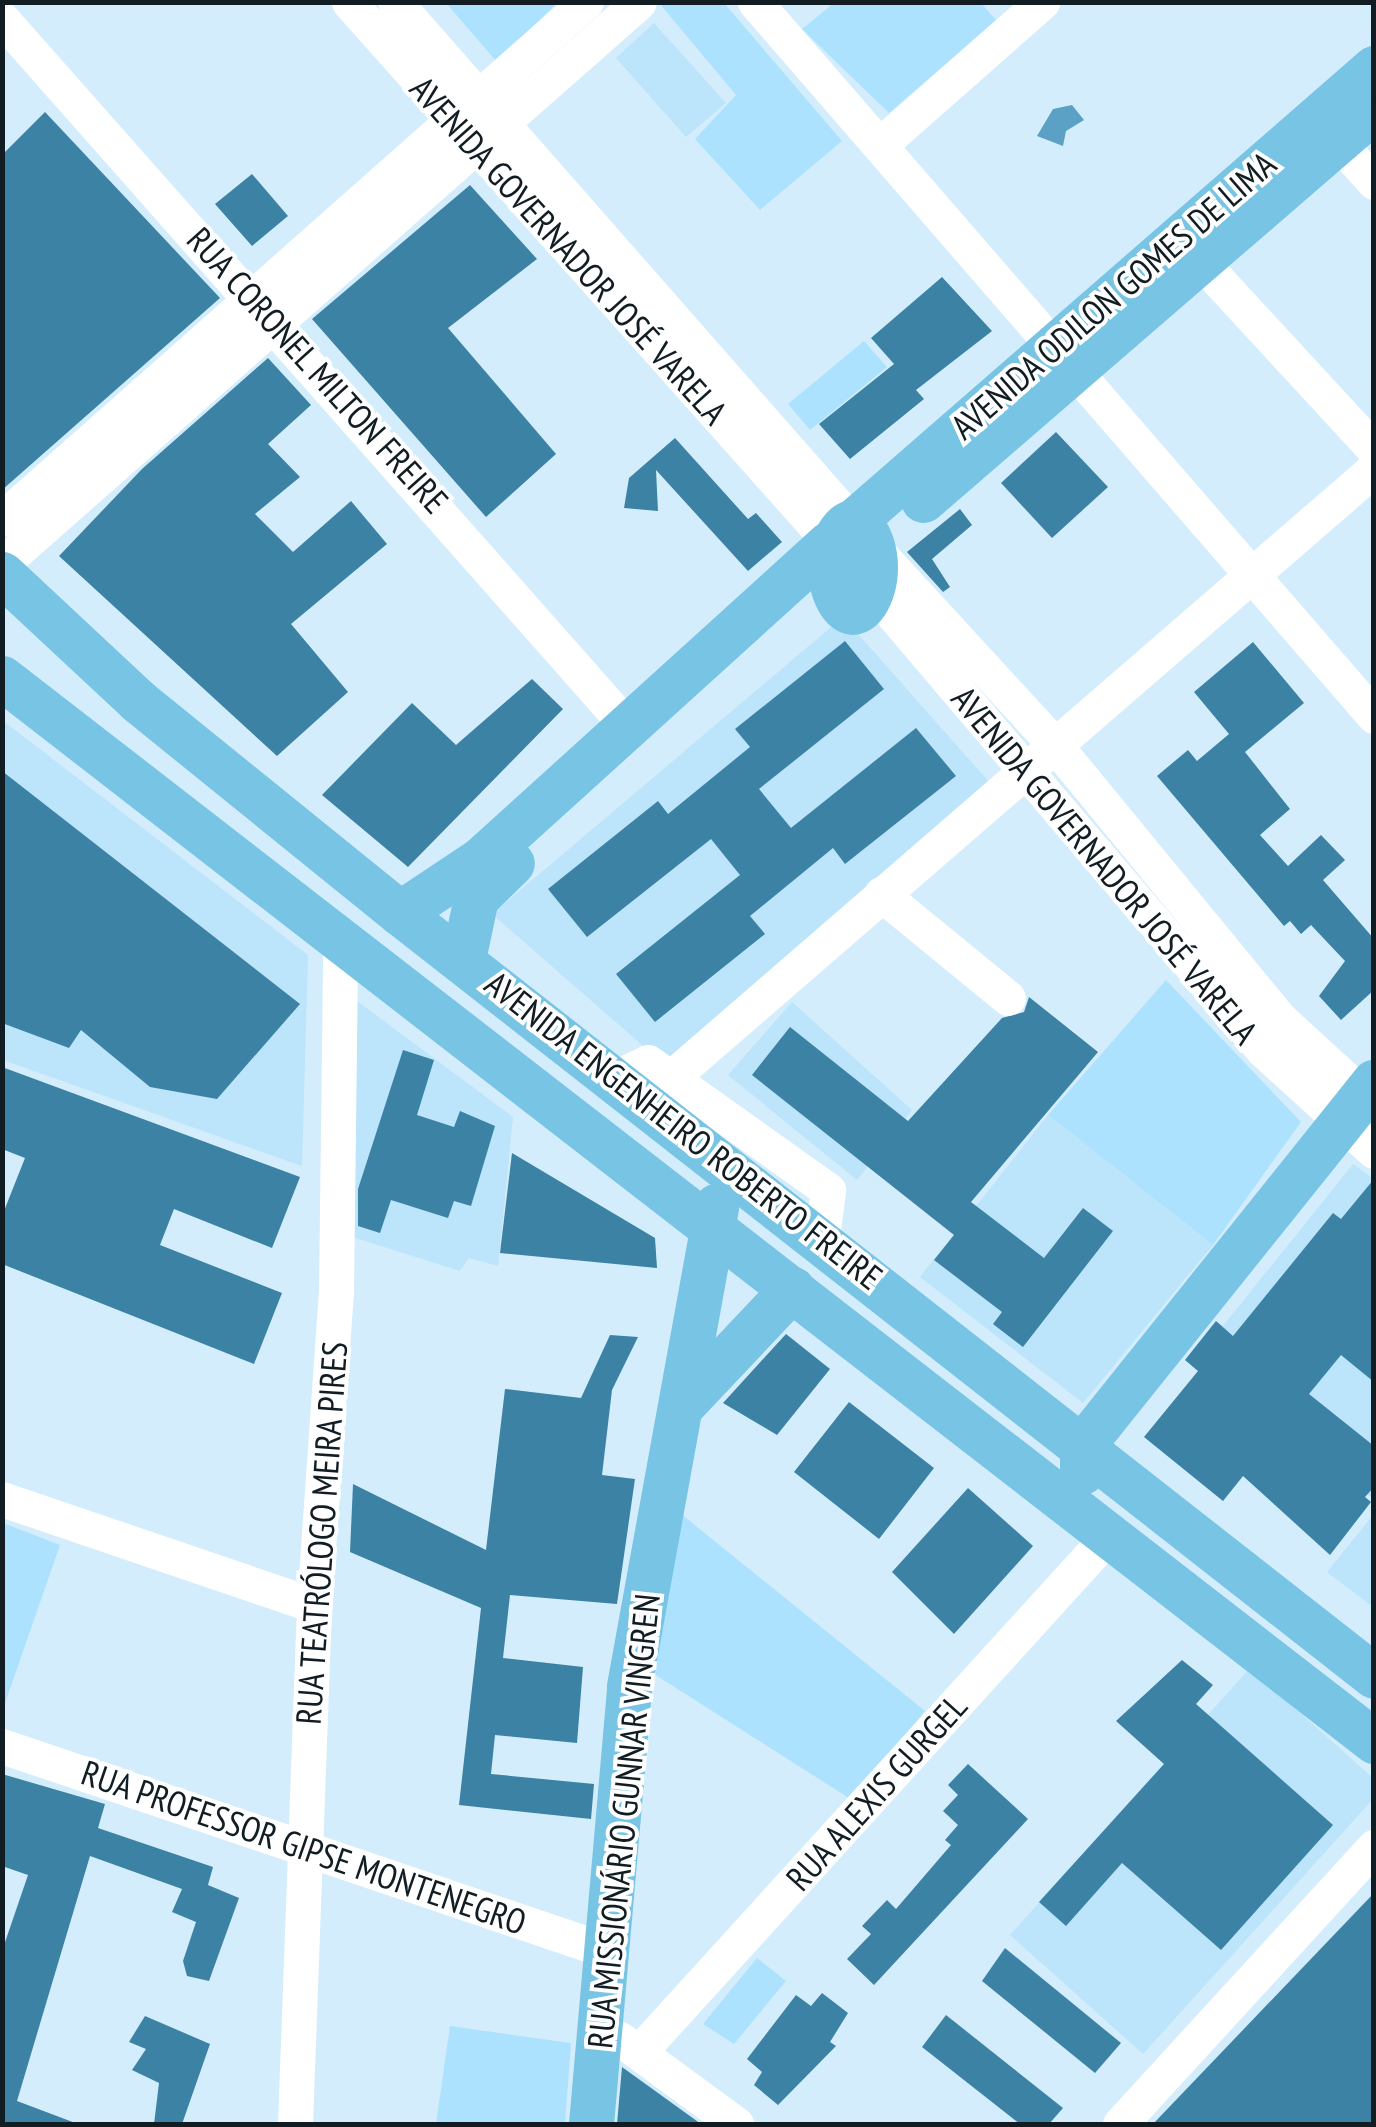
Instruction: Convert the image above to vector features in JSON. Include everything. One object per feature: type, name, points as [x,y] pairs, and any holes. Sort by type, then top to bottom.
[{"type":"main road","name":"AVENIDA ODILON GOMES DE LIMA","points":[[400,912],[481,859],[627,726],[851,543],[1062,361],[1374,68]]},
{"type":"main road","name":"AVENIDA ODILON GOMES DE LIMA","points":[[1062,361],[1202,264],[1374,110]]},
{"type":"main road","name":"AVENIDA ODILON GOMES DE LIMA","points":[[463,959],[468,917],[484,888],[851,543]]},
{"type":"main road","name":"AVENIDA ENGENHEIRO ROBERTO FREIRE","points":[[2,574],[138,701],[400,912],[822,1238],[1374,1676]]},
{"type":"main road","points":[[2,607],[76,666],[138,701]]},
{"type":"main road","name":"AVENIDA ENGENHEIRO ROBERTO FREIRE","points":[[2,678],[1374,1740]]},
{"type":"main road","points":[[1096,1522],[1082,1446],[1364,1112]]},
{"type":"main road","name":"RUA MISSIONÁRIO GUNNAR VINGREN","points":[[591,2124],[629,1686],[685,1402],[714,1229],[714,1156]]},
{"type":"main road","points":[[685,1402],[792,1290]]},
{"type":"street","name":"AVENIDA GOVERNADOR JOSÉ VARELA","points":[[348,2],[478,123],[851,543],[1054,744],[1268,1030]]},
{"type":"street","name":"AVENIDA GOVERNADOR JOSÉ VARELA","points":[[395,2],[478,123]]},
{"type":"street","points":[[478,123],[586,2]]},
{"type":"street","points":[[2,519],[121,432],[478,123],[640,2]]},
{"type":"street","points":[[755,2],[881,144],[1247,579],[1374,716]]},
{"type":"street","points":[[881,144],[1042,2]]},
{"type":"street","name":"RUA CORONEL MILTON FREIRE","points":[[2,19],[262,306],[627,726]]},
{"type":"street","points":[[1338,142],[1374,182]]},
{"type":"street","points":[[1202,264],[1374,449]]},
{"type":"street","points":[[2,564],[121,432]]},
{"type":"street","points":[[673,1076],[1374,470]]},
{"type":"street","name":"AVENIDA GOVERNADOR JOSÉ VARELA","points":[[851,543],[1024,770],[1268,1030],[1364,1112]]},
{"type":"street","points":[[881,894],[1008,998]]},
{"type":"street","name":"RUA TEATRÓLOGO MEIRA PIRES","points":[[294,2124],[314,1605],[336,1294],[340,942]]},
{"type":"street","points":[[714,1106],[716,1039]]},
{"type":"street","points":[[616,1077],[637,1062],[673,1076],[828,1190],[822,1238]]},
{"type":"street","points":[[2,1498],[314,1605]]},
{"type":"street","name":"RUA ALEXIS GURGEL","points":[[640,2051],[1096,1522]]},
{"type":"street","name":"RUA PROFESSOR GIPSE MONTENEGRO","points":[[2,1746],[304,1842],[605,1950]]},
{"type":"street","points":[[1120,2124],[1374,1847]]},
{"type":"street","points":[[600,2026],[640,2051],[736,2124]]},
{"type":"shaded area","points":[[835,2],[981,3],[996,20],[889,113],[802,29]]},
{"type":"shaded area","points":[[446,3],[557,3],[497,62]]},
{"type":"shaded area","points":[[659,3],[724,3],[842,141],[760,210],[695,139],[736,95]]},
{"type":"shaded area","points":[[654,23],[726,103],[686,137],[616,58]]},
{"type":"shaded area","points":[[1072,105],[1084,120],[1066,131],[1063,146],[1037,136],[1053,109]]},
{"type":"shaded area","points":[[864,341],[887,367],[810,430],[788,404]]},
{"type":"shaded area","points":[[843,617],[990,783],[666,1066],[492,914]]},
{"type":"shaded area","points":[[2,720],[308,955],[302,1166],[3,1060]]},
{"type":"shaded area","points":[[1166,980],[1301,1122],[1213,1245],[1048,1115]]},
{"type":"shaded area","points":[[357,1001],[513,1117],[498,1266],[469,1258],[460,1271],[340,1233]]},
{"type":"shaded area","points":[[792,1002],[912,1110],[857,1180],[728,1075]]},
{"type":"shaded area","points":[[1048,1115],[1213,1245],[1083,1403],[920,1277]]},
{"type":"shaded area","points":[[1353,1164],[1373,1179],[1373,1499],[1284,1427],[1223,1501],[1144,1437],[1198,1371],[1185,1360],[1216,1321],[1223,1326]]},
{"type":"shaded area","points":[[670,1505],[925,1711],[852,1800],[654,1674]]},
{"type":"shaded area","points":[[1373,1515],[1373,1607],[1327,1572]]},
{"type":"shaded area","points":[[3,1523],[60,1545],[3,1709]]},
{"type":"shaded area","points":[[1250,1668],[1373,1778],[1373,1799],[1143,2054],[1010,1935]]},
{"type":"shaded area","points":[[757,1958],[786,1981],[734,2044],[703,2024]]},
{"type":"shaded area","points":[[450,2026],[571,2043],[565,2124],[436,2124]]},
{"type":"building","points":[[45,112],[220,298],[2,490],[2,155]]},
{"type":"building","points":[[252,174],[288,216],[252,246],[215,204]]},
{"type":"building","points":[[470,185],[537,259],[448,328],[556,454],[486,517],[312,319]]},
{"type":"building","points":[[942,277],[992,331],[916,390],[924,399],[850,459],[819,424],[894,364],[871,338]]},
{"type":"building","points":[[268,358],[311,405],[268,444],[300,477],[255,514],[293,552],[351,501],[387,544],[291,624],[348,692],[277,756],[59,556],[142,469]]},
{"type":"building","points":[[1056,432],[1108,487],[1052,538],[1001,483]]},
{"type":"building","points":[[675,438],[748,519],[756,513],[782,542],[748,571],[656,470],[658,511],[624,508],[629,478]]},
{"type":"building","points":[[960,509],[972,525],[932,559],[950,587],[943,592],[907,552]]},
{"type":"building","points":[[845,641],[884,689],[759,789],[791,828],[916,728],[956,776],[845,864],[833,848],[750,916],[765,934],[655,1022],[616,974],[740,875],[711,839],[587,937],[548,889],[658,801],[668,814],[750,747],[735,729]]},
{"type":"building","points":[[1253,642],[1304,703],[1245,752],[1290,809],[1260,835],[1288,866],[1321,835],[1345,860],[1323,880],[1374,939],[1374,990],[1341,1020],[1319,996],[1345,961],[1311,925],[1301,934],[1290,921],[1284,926],[1157,776],[1188,750],[1197,761],[1229,734],[1194,692]]},
{"type":"building","points":[[532,679],[563,709],[408,867],[322,795],[412,703],[456,745]]},
{"type":"building","points":[[2,771],[300,1004],[217,1099],[150,1087],[81,1030],[69,1048],[2,1023]]},
{"type":"building","points":[[1029,997],[1098,1052],[971,1202],[1044,1258],[1083,1208],[1113,1231],[1023,1347],[993,1324],[1002,1312],[934,1260],[954,1235],[752,1075],[790,1027],[908,1121],[1002,1018],[1024,1012]]},
{"type":"building","points":[[403,1050],[434,1060],[417,1115],[454,1127],[460,1111],[495,1126],[471,1206],[454,1201],[448,1218],[391,1200],[380,1233],[358,1226],[358,1189]]},
{"type":"building","points":[[2,1067],[300,1177],[272,1248],[174,1209],[160,1245],[282,1293],[254,1364],[2,1264],[2,1216],[25,1158],[2,1149]]},
{"type":"building","points":[[512,1153],[655,1238],[657,1268],[500,1253]]},
{"type":"building","points":[[1374,1179],[1374,1382],[1341,1355],[1309,1394],[1374,1446],[1374,1487],[1365,1497],[1371,1502],[1330,1555],[1243,1476],[1223,1501],[1144,1437],[1198,1371],[1185,1360],[1216,1321],[1233,1336],[1333,1213],[1341,1219]]},
{"type":"building","points":[[786,1334],[830,1369],[777,1435],[723,1403]]},
{"type":"building","points":[[610,1335],[638,1337],[612,1390],[602,1475],[635,1479],[617,1604],[510,1595],[503,1658],[583,1667],[577,1743],[495,1735],[491,1774],[594,1784],[591,1819],[459,1805],[481,1608],[350,1552],[353,1484],[486,1550],[505,1389],[581,1398]]},
{"type":"building","points":[[849,1402],[934,1468],[879,1539],[794,1472]]},
{"type":"building","points":[[968,1488],[1033,1546],[954,1634],[892,1572]]},
{"type":"building","points":[[1182,1660],[1213,1685],[1196,1704],[1333,1825],[1221,1950],[1122,1863],[1066,1926],[1039,1902],[1164,1764],[1116,1721]]},
{"type":"building","points":[[968,1764],[1028,1819],[874,1985],[847,1959],[871,1934],[862,1926],[887,1900],[896,1909],[951,1845],[945,1840],[958,1825],[943,1811],[958,1795],[948,1785]]},
{"type":"building","points":[[2,1774],[105,1804],[98,1828],[213,1867],[208,1885],[239,1898],[209,1981],[187,1976],[183,1961],[196,1922],[172,1912],[182,1889],[90,1856],[17,2101],[78,2124],[2,2124],[2,1951],[28,1875],[2,1866]]},
{"type":"building","points":[[1374,1893],[1374,2124],[1153,2124]]},
{"type":"building","points":[[1005,1948],[1121,2043],[1095,2073],[982,1981]]},
{"type":"building","points":[[822,1993],[848,2013],[830,2042],[836,2046],[778,2105],[754,2085],[762,2072],[747,2059],[796,1995],[811,2006]]},
{"type":"building","points":[[946,2015],[1063,2108],[1049,2124],[1020,2124],[922,2047]]},
{"type":"building","points":[[145,2016],[210,2044],[182,2124],[154,2124],[159,2083],[132,2070],[146,2049],[129,2042]]},
{"type":"building","points":[[622,2067],[701,2124],[617,2124]]}]
